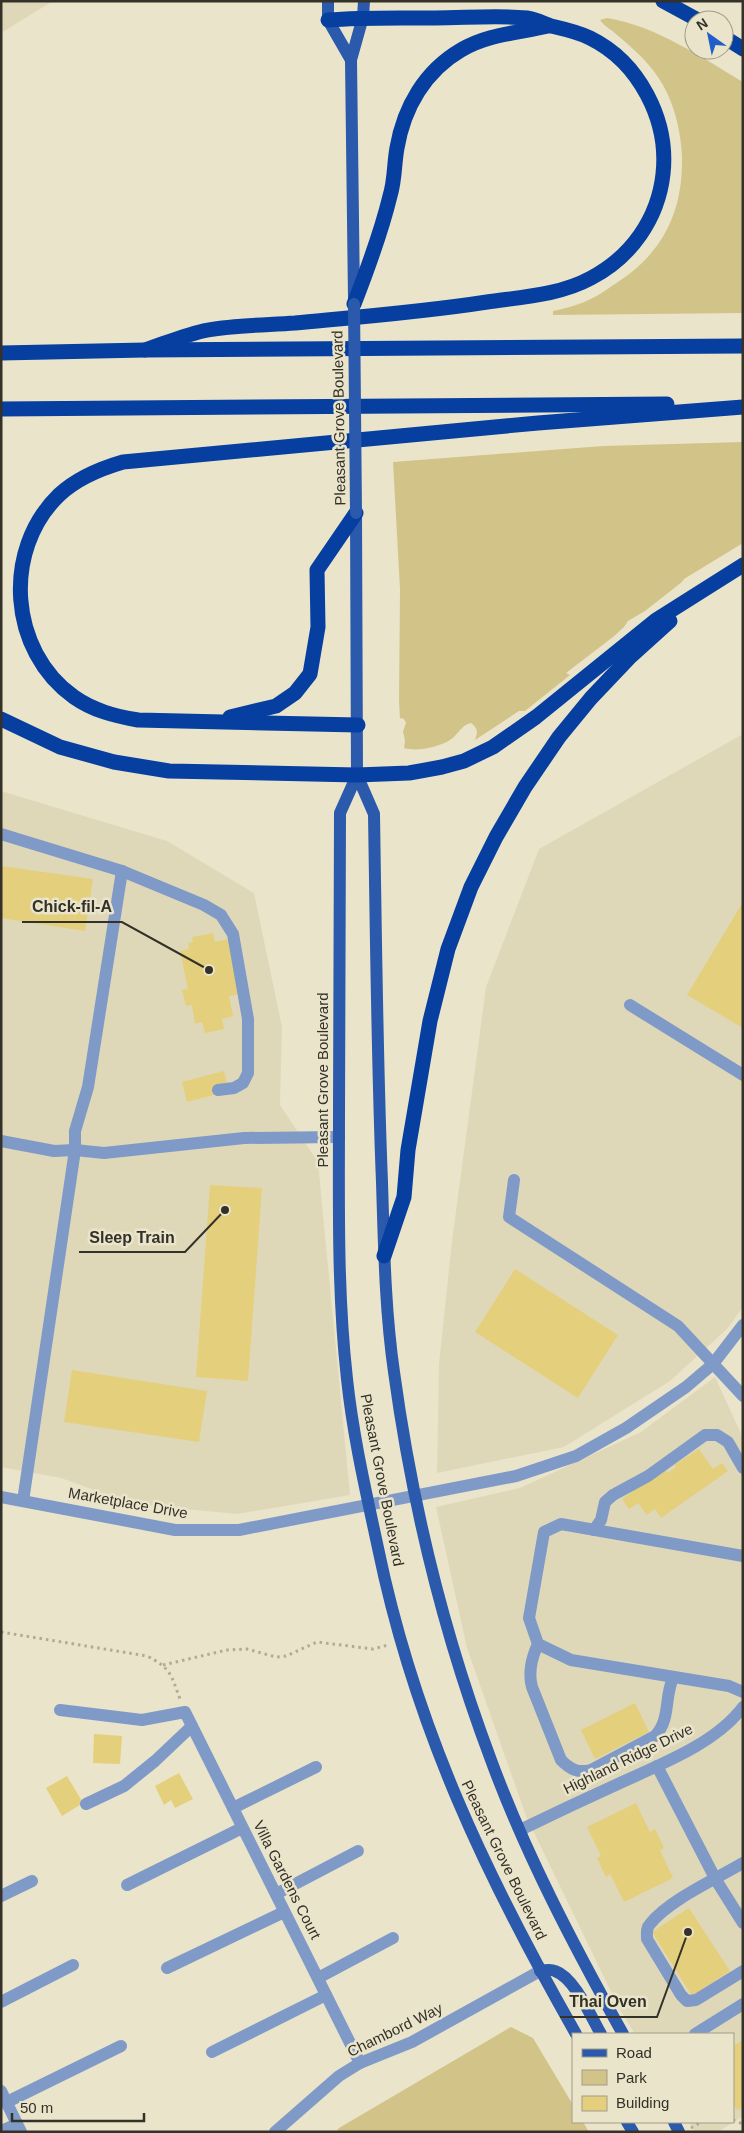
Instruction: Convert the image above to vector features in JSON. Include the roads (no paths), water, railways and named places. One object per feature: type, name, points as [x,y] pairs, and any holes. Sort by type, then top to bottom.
[{"type":"highway","points":[[664,1],[684,12]]},
{"type":"highway","points":[[145,350],[208,330],[427,312],[547,293],[588,280],[607,270],[634,245],[653,213],[664,172],[661,132],[647,94],[624,63],[591,39],[528,18],[363,17],[328,20]]},
{"type":"highway","points":[[354,304],[380,235],[393,186],[397,148],[402,125],[409,107],[430,74],[462,49],[484,39],[550,25]]},
{"type":"highway","points":[[1,353],[145,350],[743,346]]},
{"type":"highway","points":[[1,409],[743,403]]},
{"type":"highway","points":[[358,725],[148,720],[114,716],[91,707],[73,696],[41,662],[30,641],[20,598],[20,576],[25,553],[33,531],[45,512],[59,495],[79,480],[100,468],[123,462],[538,423],[743,407]]},
{"type":"highway","points":[[210,721],[257,712],[276,706],[295,693],[310,674],[318,627],[317,570],[356,513]]},
{"type":"highway","points":[[1,720],[60,747],[114,762],[169,771],[357,775],[408,773],[442,768],[464,761],[494,746],[536,716],[656,620],[743,565]]},
{"type":"highway","points":[[384,1256],[404,1197],[408,1150],[430,1021],[448,949],[471,887],[500,828],[559,737],[616,671],[696,596]]},
{"type":"main road","name":"Pleasant Grove Boulevard","points":[[328,1],[328,20],[351,60]]},
{"type":"main road","name":"Pleasant Grove Boulevard","points":[[364,1],[363,17],[351,60],[357,775],[340,813],[338,1259],[347,1380],[359,1461],[368,1505],[401,1643],[426,1723],[449,1783],[506,1907],[575,2033]]},
{"type":"main road","name":"Pleasant Grove Boulevard","points":[[357,775],[374,814],[384,1256],[393,1371],[415,1496],[446,1627],[492,1763],[520,1830],[574,1942],[622,2033]]},
{"type":"main road","points":[[540,1970],[554,1970],[563,1975],[572,1984],[600,2033]]},
{"type":"street","points":[[1,834],[122,872],[204,905],[221,916],[233,934],[248,1019],[248,1073],[243,1083],[234,1088],[218,1090]]},
{"type":"street","points":[[23,1501],[75,1150],[75,1131],[88,1087],[122,872]]},
{"type":"street","points":[[630,1005],[743,1075]]},
{"type":"street","points":[[1,1141],[54,1151],[75,1150],[104,1153],[244,1138],[339,1137]]},
{"type":"street","points":[[514,1180],[509,1217],[678,1326],[743,1396]]},
{"type":"street","name":"Marketplace Drive","points":[[1,1497],[175,1530],[239,1530],[516,1476],[576,1456],[626,1428],[686,1387],[713,1364],[743,1325]]},
{"type":"street","points":[[594,1530],[601,1520],[604,1502],[648,1476],[705,1435],[717,1435],[728,1442],[743,1468]]},
{"type":"street","points":[[743,1556],[561,1524],[544,1532],[529,1618],[538,1644],[571,1660],[729,1686],[743,1692]]},
{"type":"street","points":[[538,1644],[531,1658],[530,1678],[532,1687],[561,1760],[570,1769],[580,1772],[591,1770],[655,1736],[663,1727],[673,1678]]},
{"type":"street","name":"Highland Ridge Drive","points":[[520,1830],[692,1748],[731,1722],[743,1707]]},
{"type":"street","name":"Villa Gardens Court","points":[[60,1710],[142,1720],[185,1712],[360,2063]]},
{"type":"street","points":[[86,1804],[124,1786],[155,1761],[192,1726]]},
{"type":"street","points":[[657,1766],[716,1880],[743,1923]]},
{"type":"street","points":[[233,1808],[316,1767]]},
{"type":"street","points":[[127,1885],[242,1828]]},
{"type":"street","points":[[276,1894],[358,1851]]},
{"type":"street","points":[[743,1863],[716,1880],[704,1884],[674,1904],[650,1924],[647,1931],[647,1939],[680,1995],[687,2001],[696,2000],[743,1971]]},
{"type":"street","points":[[1,1896],[32,1881]]},
{"type":"street","points":[[167,1968],[284,1912]]},
{"type":"street","points":[[318,1978],[393,1938]]},
{"type":"street","points":[[1,2002],[73,1965]]},
{"type":"street","name":"Chambord Way","points":[[275,2132],[339,2076],[360,2063],[419,2039],[540,1970]]},
{"type":"street","points":[[212,2052],[326,1995]]},
{"type":"street","points":[[697,2033],[743,2004]]},
{"type":"street","points":[[1,2132],[19,2128],[4,2097],[121,2046]]},
{"type":"place","name":"Chick-fil-A","points":[[209,970]]},
{"type":"place","name":"Sleep Train","points":[[225,1210]]},
{"type":"place","name":"Thai Oven","points":[[688,1932]]}]
